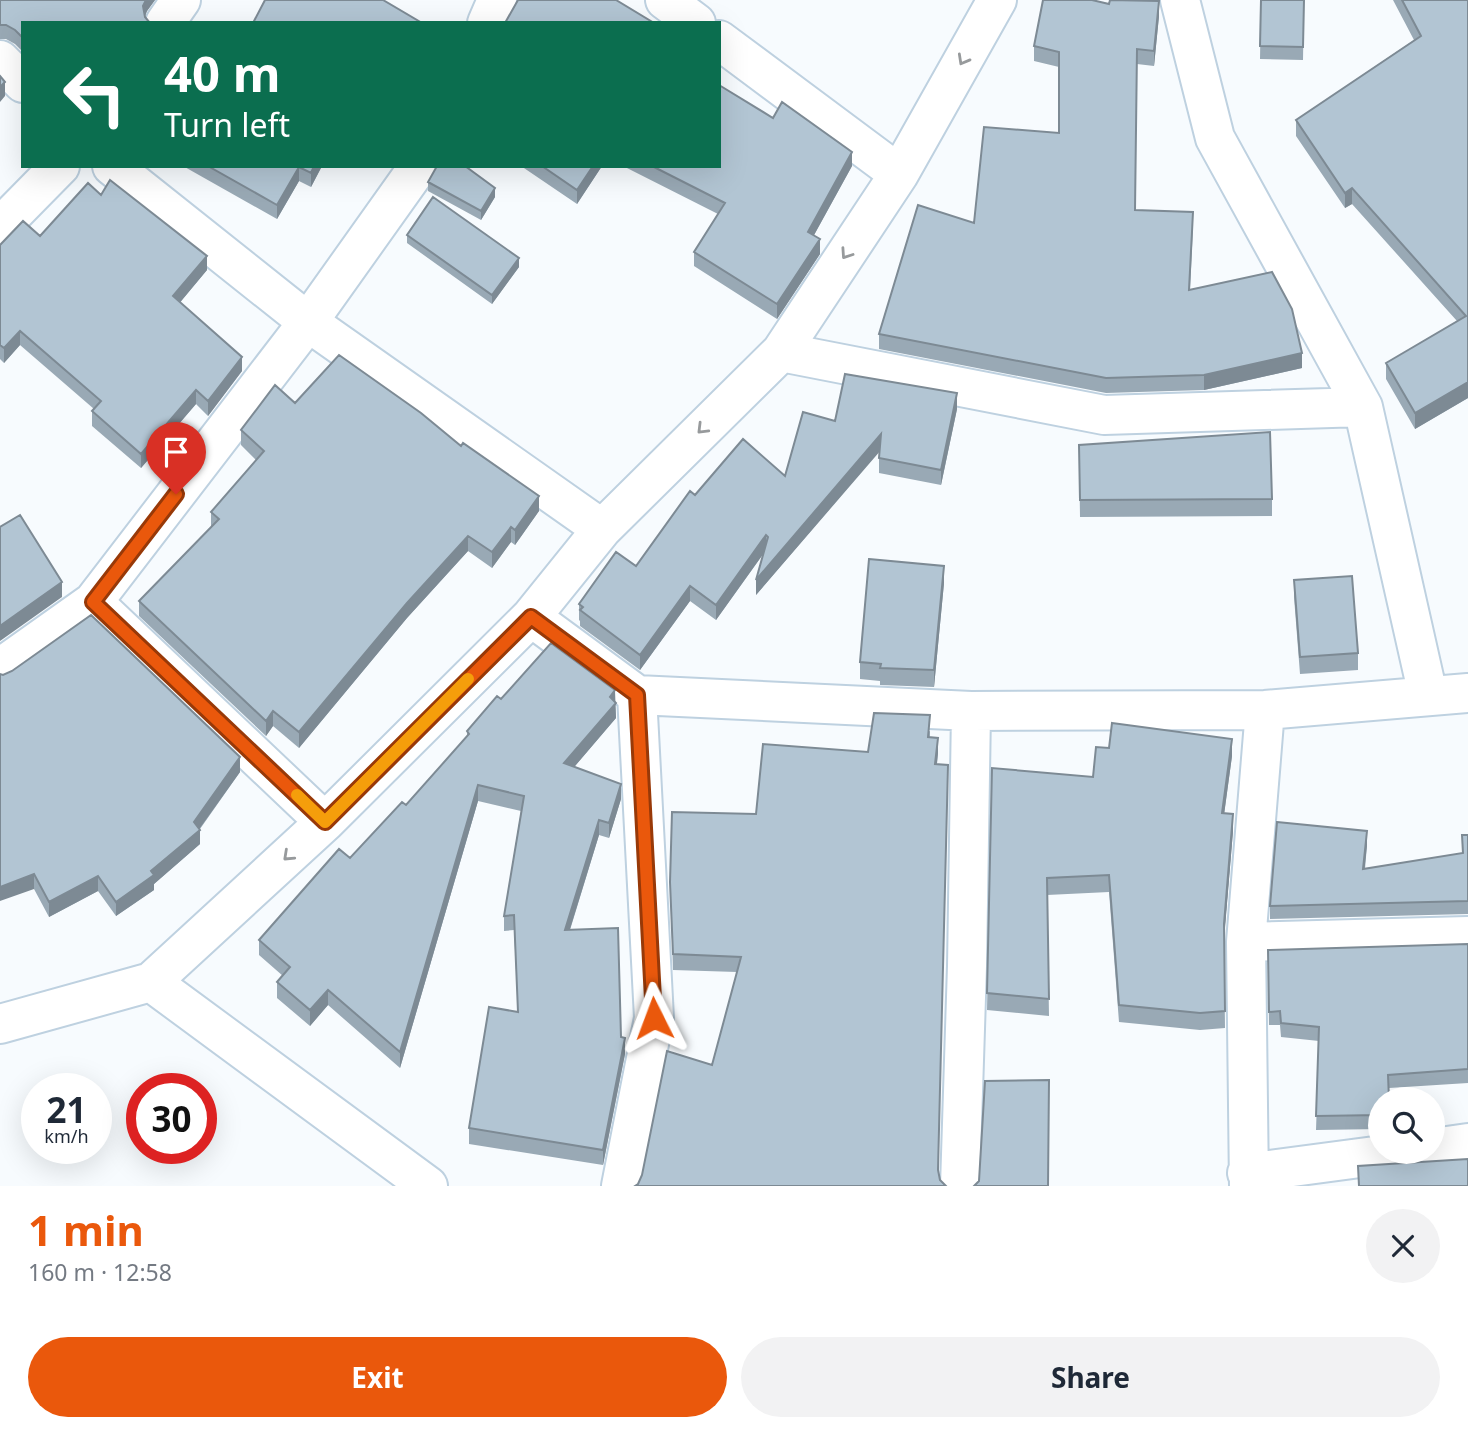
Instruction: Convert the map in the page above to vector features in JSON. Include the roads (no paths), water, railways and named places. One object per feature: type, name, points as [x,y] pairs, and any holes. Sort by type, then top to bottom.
[{"type":"street","points":[[166,21],[181,0]]},
{"type":"street","points":[[487,21],[497,0]]},
{"type":"street","points":[[665,0],[693,21]]},
{"type":"street","points":[[0,1024],[151,982],[325,822],[531,617],[602,529],[781,352],[899,174],[997,0]]},
{"type":"street","points":[[1180,0],[1215,138],[1363,407],[1428,695]]},
{"type":"street","points":[[721,41],[899,174]]},
{"type":"street","points":[[0,60],[21,81]]},
{"type":"street","points":[[0,228],[58,168]]},
{"type":"street","points":[[115,168],[308,322],[602,529]]},
{"type":"street","points":[[0,668],[93,602],[308,322],[418,168]]},
{"type":"street","points":[[781,352],[1104,415],[1363,407]]},
{"type":"street","points":[[93,602],[325,822]]},
{"type":"street","points":[[531,617],[637,695],[971,711],[1265,710],[1468,693]]},
{"type":"street","points":[[621,1186],[654,1018],[637,695]]},
{"type":"street","points":[[1265,710],[1245,942],[1248,1180],[1368,1159]]},
{"type":"street","points":[[960,1186],[971,711]]},
{"type":"street","points":[[1245,942],[1468,936]]},
{"type":"street","points":[[151,982],[428,1186]]},
{"type":"street","points":[[1445,1146],[1468,1143]]}]
